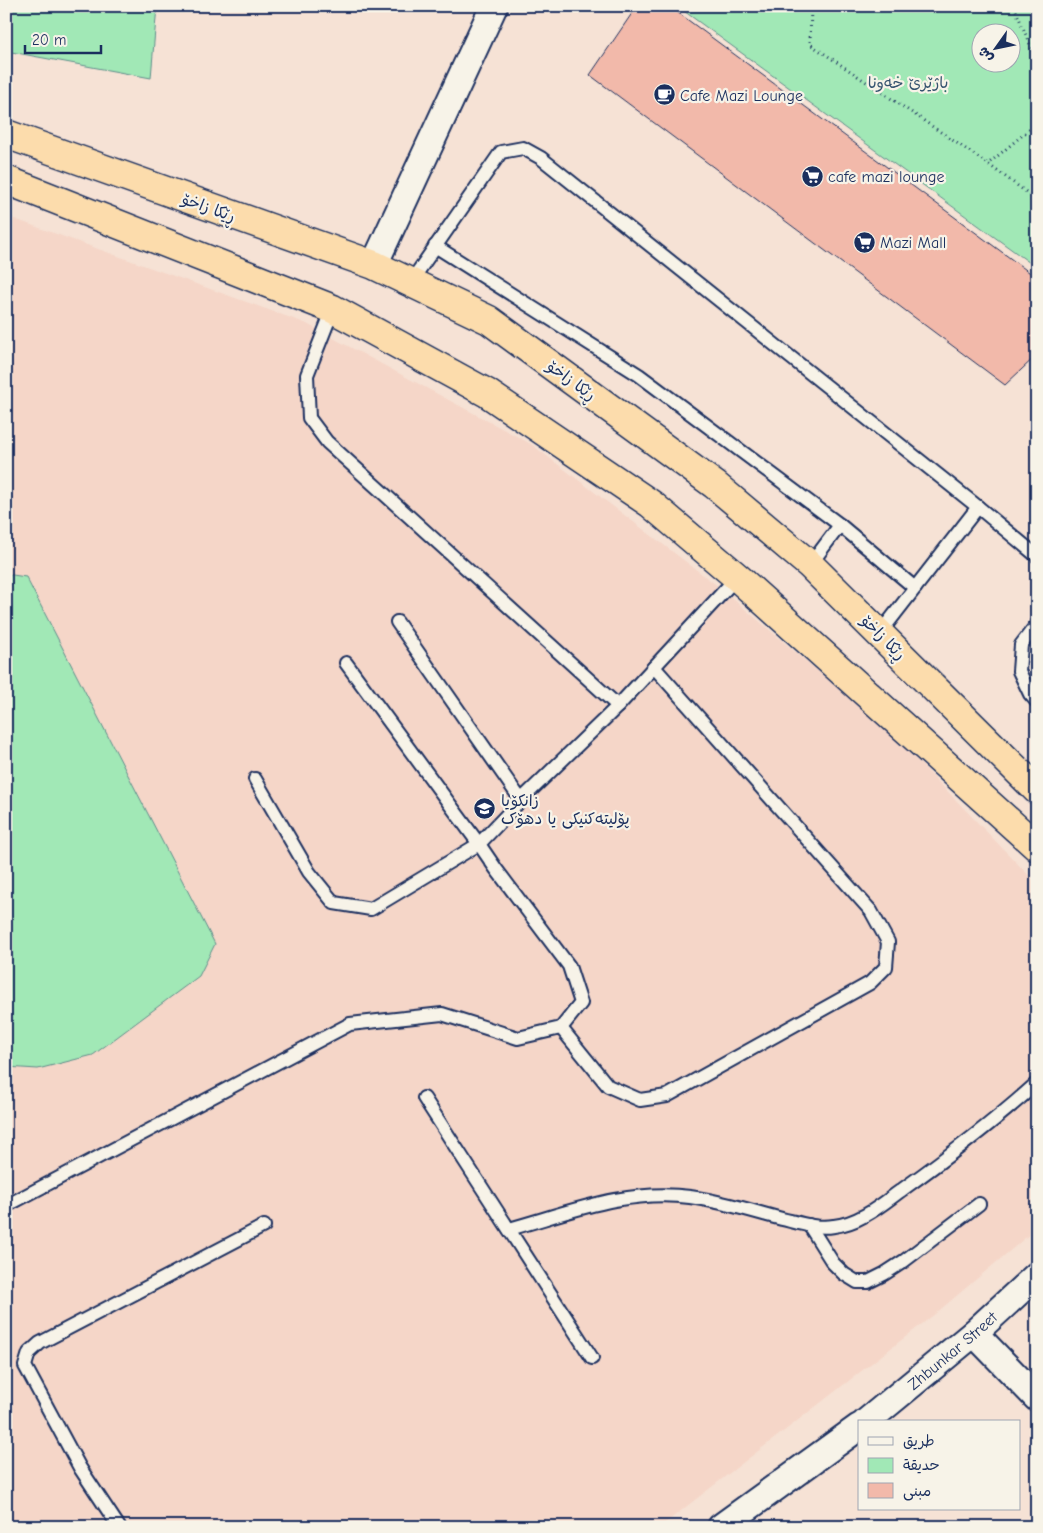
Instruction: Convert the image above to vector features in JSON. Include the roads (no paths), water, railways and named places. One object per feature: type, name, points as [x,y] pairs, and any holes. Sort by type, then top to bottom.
[{"type":"highway","name":"ڕێکا زاخۆ","points":[[6,134],[374,265],[489,320],[715,485],[810,565],[1037,790]]},
{"type":"highway","points":[[6,180],[333,309],[487,393],[651,504],[737,577],[1037,847]]},
{"type":"street","points":[[374,265],[494,6]]},
{"type":"street","name":"Zhbunkar Street","points":[[868,1420],[974,1334],[1037,1275]]},
{"type":"street","points":[[974,1334],[1037,1398]]},
{"type":"street","points":[[721,1527],[858,1428]]},
{"type":"lane","points":[[410,283],[501,152],[523,148],[548,164],[978,506],[1037,556]]},
{"type":"lane","points":[[435,246],[638,375],[840,525],[915,588]]},
{"type":"lane","points":[[333,309],[307,375],[309,418],[327,442],[618,706]]},
{"type":"lane","points":[[880,633],[978,506]]},
{"type":"lane","points":[[810,565],[840,525]]},
{"type":"lane","points":[[255,779],[309,872],[334,903],[370,909],[479,844],[521,800],[618,706],[737,577]]},
{"type":"lane","points":[[396,622],[521,800]]},
{"type":"lane","points":[[1037,624],[1021,645],[1019,671],[1030,694],[1037,702]]},
{"type":"lane","points":[[6,1206],[350,1024],[442,1014],[518,1038],[561,1028],[581,1003],[569,966],[346,663]]},
{"type":"lane","points":[[561,1028],[608,1086],[640,1100],[667,1096],[870,983],[886,967],[888,942],[871,911],[654,667]]},
{"type":"lane","points":[[509,1229],[612,1200],[652,1195],[692,1197],[809,1226],[834,1226],[861,1218],[953,1152],[1037,1083]]},
{"type":"lane","points":[[424,1098],[592,1358]]},
{"type":"lane","points":[[809,1226],[833,1263],[844,1274],[857,1282],[868,1282],[904,1261],[979,1204]]},
{"type":"lane","points":[[119,1527],[80,1468],[24,1366],[29,1354],[40,1343],[264,1226]]},
{"type":"place","name":"Cafe Mazi Lounge","points":[[664,95]]},
{"type":"place","name":"cafe mazi lounge","points":[[812,176]]},
{"type":"place","name":"Mazi Mall","points":[[864,242]]},
{"type":"place","name":"زانکۆیا پۆلیتەکنیکی یا دهۆک","points":[[485,809]]},
{"type":"park label","name":"باژێرێ خه‌ونا","points":[[908,82]]}]
